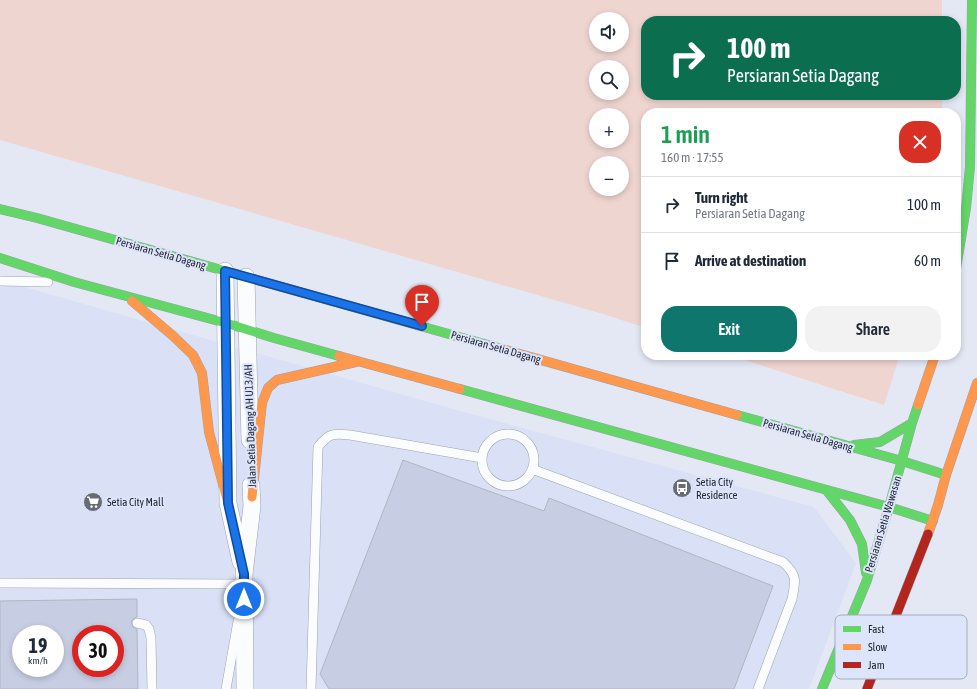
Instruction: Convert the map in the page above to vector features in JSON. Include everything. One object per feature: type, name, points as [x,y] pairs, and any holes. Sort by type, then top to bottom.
[{"type":"street","points":[[961,238],[970,167],[972,0]]},
{"type":"street","name":"Persiaran Setia Dagang","points":[[0,209],[37,218],[902,461],[946,475]]},
{"type":"street","points":[[0,258],[74,282],[127,297],[226,323],[889,507],[933,521]]},
{"type":"street","name":"Jalan Setia Dagang AH U13/AH","points":[[225,271],[228,503],[244,579]]},
{"type":"street","name":"Jalan Setia Dagang AH U13/AH","points":[[245,689],[244,579],[252,506],[246,277]]},
{"type":"street","points":[[127,297],[194,355],[202,373],[209,432],[228,503]]},
{"type":"street","name":"Persiaran Setia Wawasan","points":[[853,615],[867,580],[912,423],[933,360]]},
{"type":"street","points":[[252,497],[262,403],[268,388],[277,380],[359,361]]},
{"type":"street","points":[[896,615],[933,521],[946,475],[977,383]]},
{"type":"street","points":[[847,446],[880,442],[912,423]]},
{"type":"street","points":[[827,491],[850,520],[862,544],[867,580]]},
{"type":"street","name":"Persiaran Setia Wawasan","points":[[822,689],[835,658]]},
{"type":"street","points":[[867,689],[871,679]]},
{"type":"lane","points":[[0,281],[74,282]]},
{"type":"lane","points":[[311,689],[318,447],[325,438],[336,433],[482,458]]},
{"type":"lane","points":[[513,435],[521,438],[528,444],[532,452],[534,461],[532,469],[523,482],[515,485],[499,485],[486,474],[482,458],[484,450],[489,442],[496,437],[513,435]]},
{"type":"lane","points":[[532,469],[783,562],[788,566],[792,570],[796,584],[792,599],[758,689]]},
{"type":"lane","points":[[0,583],[244,579],[226,689]]},
{"type":"lane","points":[[137,623],[146,625],[149,629],[151,638],[152,689]]},
{"type":"shaded area","points":[[0,0],[942,0],[942,16],[641,16],[641,100],[942,100],[942,108],[641,108],[641,326],[603,314],[0,140]]},
{"type":"shaded area","points":[[0,280],[453,409],[814,507],[856,563],[837,615],[835,615],[835,619],[809,689],[0,689]]},
{"type":"shaded area","points":[[744,360],[898,360],[884,405]]},
{"type":"building","points":[[403,460],[544,511],[549,498],[773,586],[734,689],[329,689],[320,674]]},
{"type":"building","points":[[137,599],[137,617],[131,622],[133,627],[137,629],[138,689],[0,689],[0,601]]},
{"type":"traffic: fast","points":[[961,238],[970,167],[972,0]]},
{"type":"traffic: fast","points":[[0,209],[37,218],[502,349]]},
{"type":"traffic: fast","points":[[0,258],[74,282],[226,323],[339,356]]},
{"type":"traffic: fast","points":[[460,389],[889,507],[933,521]]},
{"type":"traffic: fast","points":[[853,615],[867,580],[918,405]]},
{"type":"traffic: fast","points":[[737,415],[902,461],[946,475]]},
{"type":"traffic: fast","points":[[854,445],[880,442],[912,423]]},
{"type":"traffic: fast","points":[[827,491],[850,520],[862,544],[866,573]]},
{"type":"traffic: fast","points":[[822,689],[835,658]]},
{"type":"traffic: slow","points":[[132,301],[193,355],[202,373],[209,432],[228,503]]},
{"type":"traffic: slow","points":[[502,349],[737,415]]},
{"type":"traffic: slow","points":[[339,356],[460,389]]},
{"type":"traffic: slow","points":[[918,405],[933,360]]},
{"type":"traffic: slow","points":[[252,497],[262,403],[268,388],[277,380],[356,362]]},
{"type":"traffic: slow","points":[[928,534],[977,383]]},
{"type":"traffic: jam","points":[[896,615],[928,534]]},
{"type":"traffic: jam","points":[[867,689],[871,679]]},
{"type":"place","name":"Setia City Residence","points":[[682,488]]},
{"type":"place","name":"Setia City Mall","points":[[93,502]]},
{"type":"route","points":[[244,599],[244,574],[228,503],[225,271],[422,326]]}]
